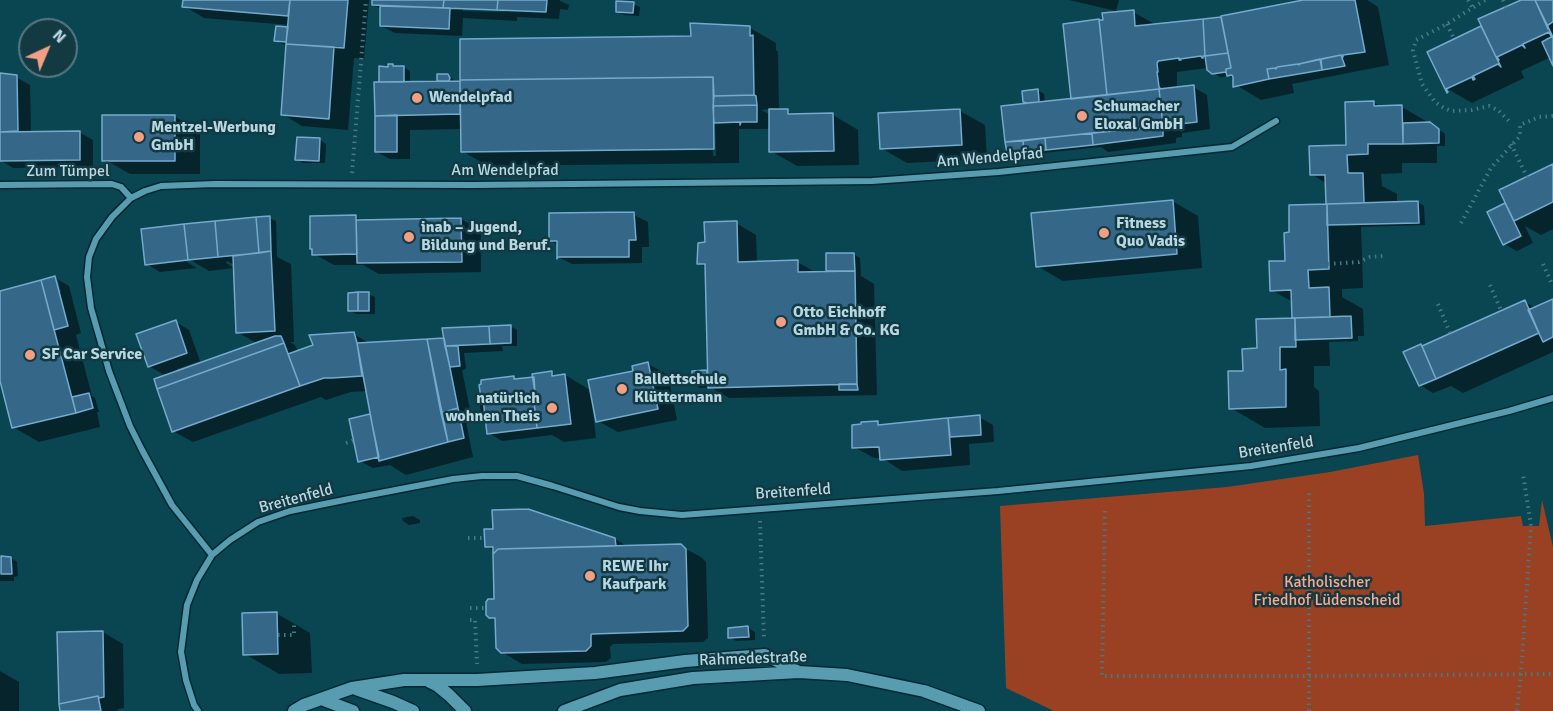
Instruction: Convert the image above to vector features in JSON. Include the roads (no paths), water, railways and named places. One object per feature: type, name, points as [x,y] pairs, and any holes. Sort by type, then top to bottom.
[{"type":"main road","points":[[294,711],[304,705],[352,688],[404,680],[477,680],[595,673],[685,661],[765,655],[799,672]]},
{"type":"main road","name":"Rahmedestraße","points":[[564,711],[620,690],[693,678],[799,672],[847,675],[924,692],[979,711]]},
{"type":"main road","points":[[429,681],[450,695],[465,711]]},
{"type":"main road","points":[[352,688],[413,711]]},
{"type":"main road","points":[[321,699],[353,711]]},
{"type":"street","name":"Am Wendelpfad","points":[[212,555],[172,505],[130,426],[109,371],[93,316],[87,277],[89,257],[96,239],[112,216],[131,198],[145,191],[161,186],[215,184],[650,184],[872,181],[999,172],[1232,147],[1276,121]]},
{"type":"street","name":"Zum Tümpel","points":[[0,185],[112,184],[121,187],[131,198]]},
{"type":"street","name":"Breitenfeld","points":[[198,711],[186,680],[181,652],[187,605],[197,580],[212,555],[247,528],[290,512],[466,477],[517,476],[619,507],[682,514],[998,491],[1251,466],[1359,448],[1553,398]]},
{"type":"place","name":"Wendelpfad","points":[[417,98]]},
{"type":"place","name":"Schumacher Eloxal GmbH","points":[[1082,116]]},
{"type":"place","name":"Mentzel-Werbung GmbH","points":[[139,137]]},
{"type":"place","name":"Fitness Quo Vadis","points":[[1104,233]]},
{"type":"place","name":"inab – Jugend, Bildung und Beruf.","points":[[409,237]]},
{"type":"place","name":"Otto Eichhoff GmbH & Co. KG","points":[[781,322]]},
{"type":"place","name":"SF Car Service","points":[[30,355]]},
{"type":"place","name":"Ballettschule Klüttermann","points":[[622,389]]},
{"type":"place","name":"natürlich wohnen Theis","points":[[552,408]]},
{"type":"place","name":"REWE Ihr Kaufpark","points":[[590,576]]},
{"type":"park label","name":"Katholischer Friedhof Lüdenscheid","points":[[1327,592]]}]
